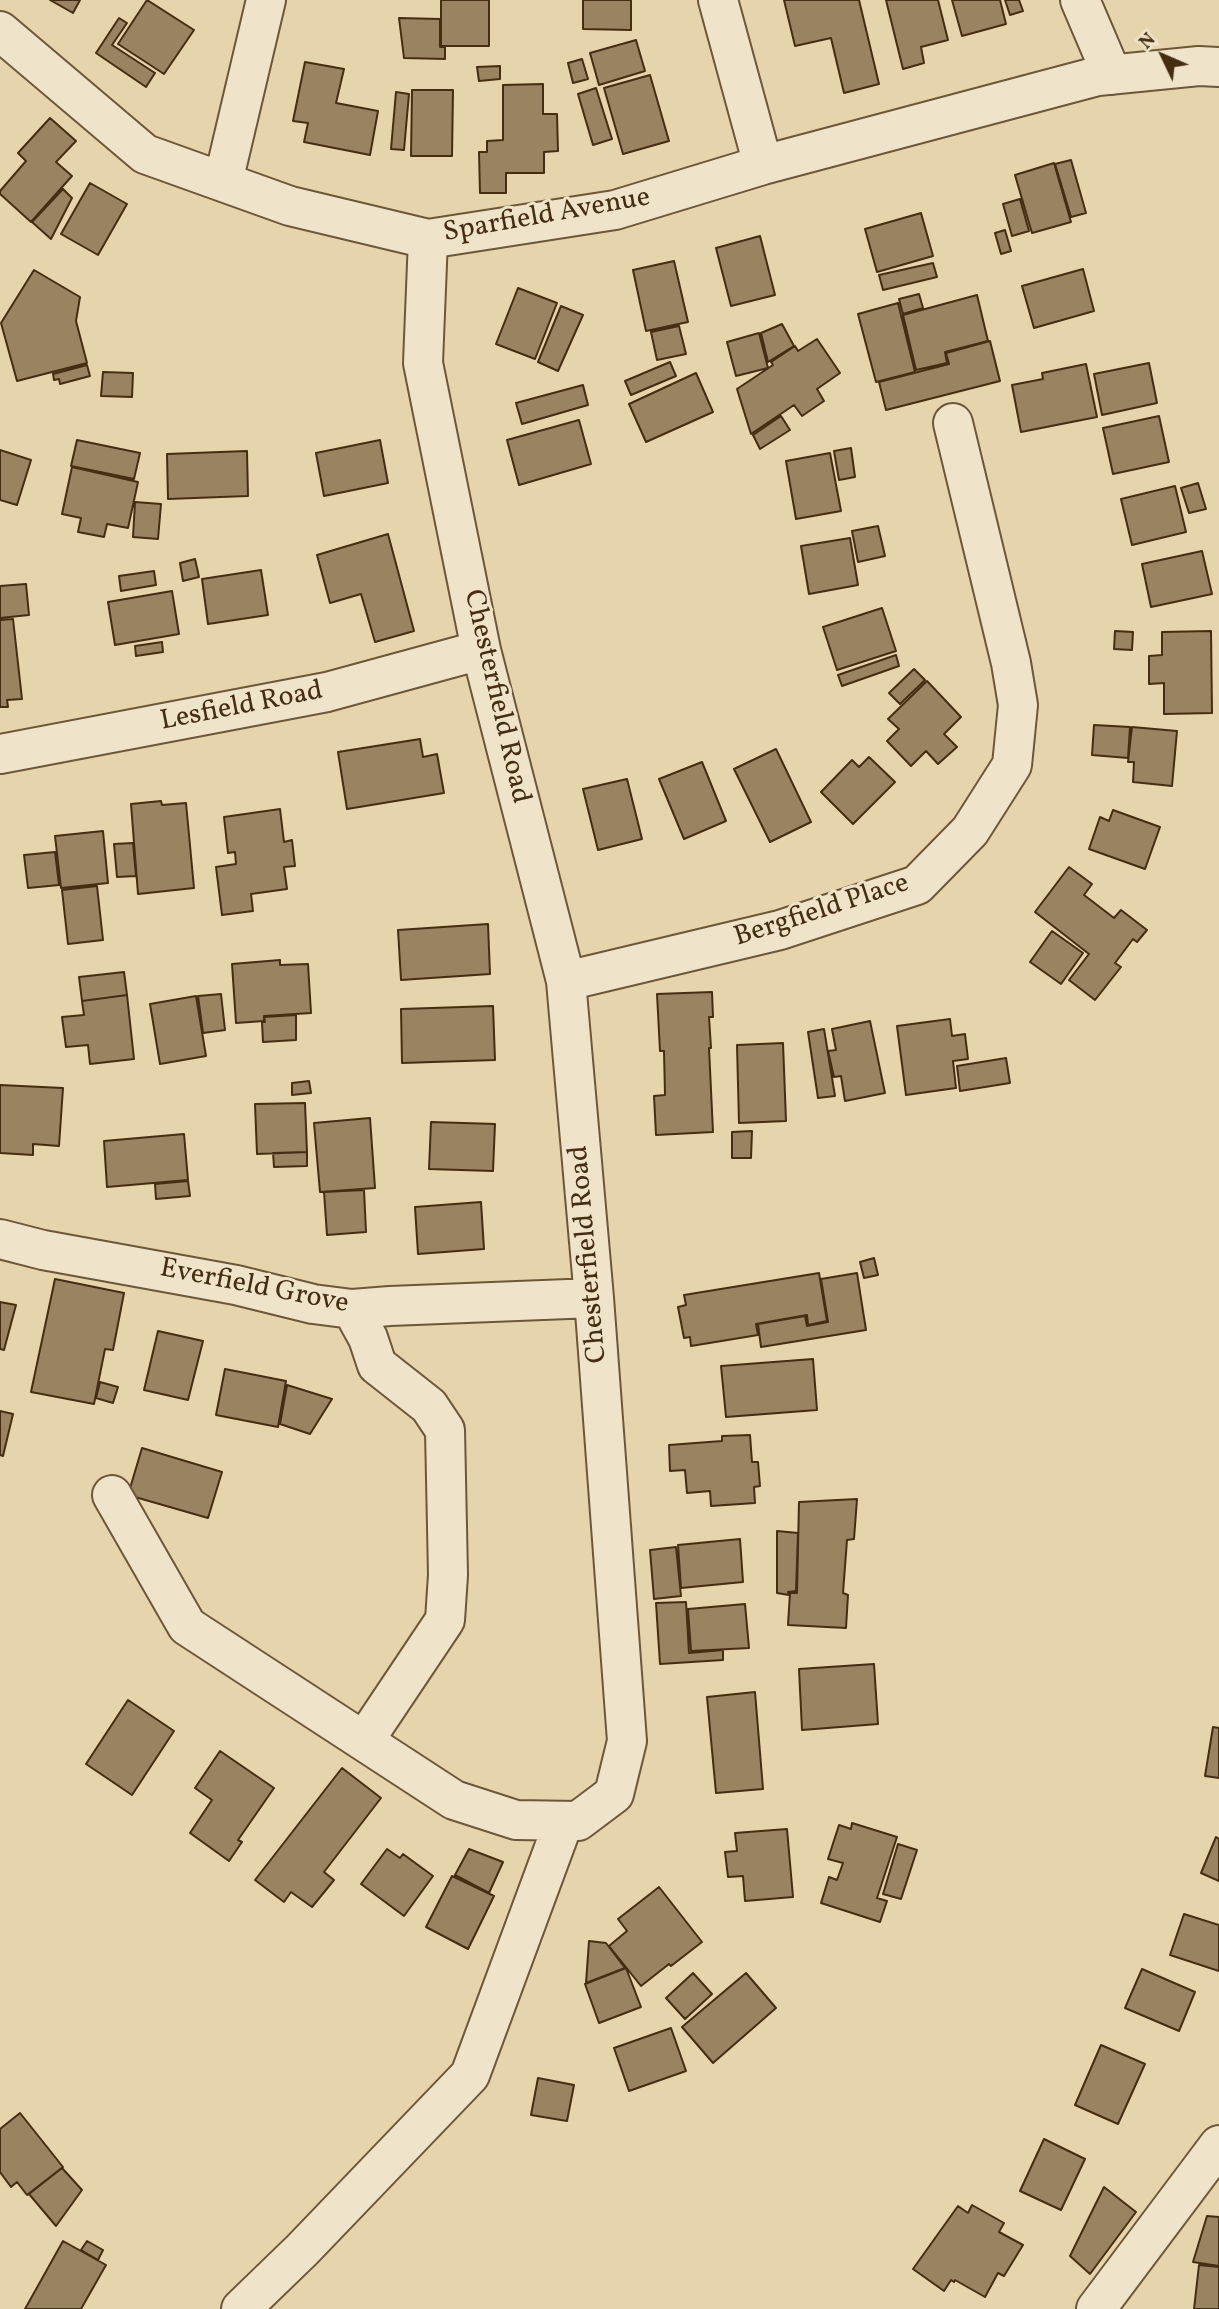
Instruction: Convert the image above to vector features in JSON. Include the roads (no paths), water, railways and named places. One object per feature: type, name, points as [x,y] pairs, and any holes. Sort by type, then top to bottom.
[{"type":"street","points":[[223,182],[266,0]]},
{"type":"street","points":[[718,0],[763,165]]},
{"type":"street","points":[[1080,0],[1112,75]]},
{"type":"street","name":"Sparfield Avenue","points":[[0,30],[145,154],[290,206],[428,239],[615,210],[763,165],[1098,76],[1199,66],[1219,67]]},
{"type":"street","name":"Chesterfield Road","points":[[112,1494],[187,1626],[454,1800],[516,1820],[578,1821],[614,1794],[627,1741],[594,1298],[566,981],[481,650],[423,363],[428,239]]},
{"type":"street","name":"Bergfield Place","points":[[566,981],[779,930],[917,884],[970,831],[1012,765],[1018,705],[1011,663],[953,423]]},
{"type":"street","name":"Lesfield Road","points":[[0,754],[327,692],[481,650]]},
{"type":"street","name":"Everfield Grove","points":[[0,1239],[43,1250],[236,1285],[313,1304],[352,1309],[594,1298]]},
{"type":"street","points":[[352,1309],[368,1338],[377,1365],[429,1406],[445,1430],[448,1575],[445,1620],[364,1741]]},
{"type":"street","points":[[241,2309],[470,2075],[564,1821]]},
{"type":"street","points":[[1096,2309],[1219,2145]]}]
